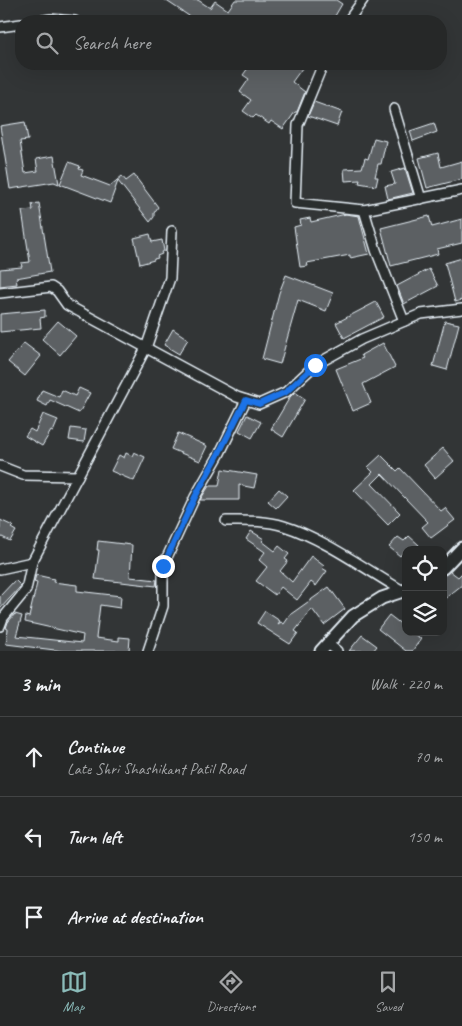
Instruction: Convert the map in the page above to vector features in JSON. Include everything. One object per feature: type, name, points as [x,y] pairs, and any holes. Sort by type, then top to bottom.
[{"type":"street","points":[[353,15],[364,0]]},
{"type":"street","points":[[0,27],[15,25]]},
{"type":"street","points":[[321,70],[298,125],[295,203],[364,210],[462,190]]},
{"type":"street","points":[[394,109],[421,199]]},
{"type":"street","points":[[364,210],[376,250],[404,321]]},
{"type":"street","points":[[0,626],[3,618],[26,590],[32,562],[146,348],[170,278],[172,231]]},
{"type":"street","points":[[0,293],[51,287],[57,291],[67,305],[237,397],[259,404],[286,392],[315,365],[362,339],[421,314],[462,309]]},
{"type":"street","points":[[148,651],[163,606],[163,566],[195,497],[246,400]]},
{"type":"street","points":[[0,466],[23,475],[78,476]]},
{"type":"street","points":[[226,520],[263,521],[282,525],[309,535],[402,589]]},
{"type":"street","points":[[447,564],[462,548]]},
{"type":"street","points":[[0,569],[32,562]]},
{"type":"street","points":[[328,649],[353,616],[370,604],[402,591]]},
{"type":"building","points":[[165,0],[198,0],[210,8],[215,1],[228,10],[235,0],[336,0],[342,4],[336,15],[188,15]]},
{"type":"building","points":[[247,70],[301,70],[292,82],[305,92],[297,112],[295,112],[283,129],[271,121],[269,124],[256,115],[253,118],[243,111],[251,100],[240,92],[249,79],[243,75]]},
{"type":"building","points":[[314,102],[342,112],[337,126],[308,116]]},
{"type":"building","points":[[25,122],[28,140],[20,141],[25,173],[38,171],[36,159],[54,156],[59,184],[54,182],[10,189],[0,126]]},
{"type":"building","points":[[434,123],[437,132],[413,141],[410,131]]},
{"type":"building","points":[[374,138],[386,141],[381,164],[378,164],[375,177],[378,177],[376,186],[359,183],[360,180],[345,181],[344,169],[362,168],[365,158],[368,159]]},
{"type":"building","points":[[438,153],[441,167],[462,161],[462,179],[427,188],[419,158]]},
{"type":"building","points":[[69,162],[80,166],[79,169],[83,170],[81,175],[110,186],[122,176],[126,181],[134,175],[158,207],[154,217],[150,222],[118,181],[110,203],[60,184]]},
{"type":"building","points":[[405,168],[413,193],[388,199],[385,186],[395,184],[391,172]]},
{"type":"building","points":[[39,203],[50,272],[16,278],[17,284],[0,286],[0,269],[22,267],[21,263],[30,262],[22,211],[33,210],[32,204]]},
{"type":"building","points":[[346,214],[359,216],[369,254],[350,258],[350,255],[307,263],[308,266],[300,267],[294,227],[301,225],[300,220],[310,218],[311,222]]},
{"type":"building","points":[[429,216],[432,227],[462,219],[462,243],[437,249],[438,254],[391,266],[381,228]]},
{"type":"building","points":[[150,234],[152,242],[162,240],[164,251],[157,256],[158,258],[140,264],[134,238]]},
{"type":"building","points":[[462,258],[462,300],[455,302],[445,263]]},
{"type":"building","points":[[429,269],[438,286],[404,304],[397,286]]},
{"type":"building","points":[[286,275],[333,293],[326,311],[298,300],[280,364],[262,359],[279,293]]},
{"type":"building","points":[[376,302],[384,317],[344,338],[336,323]]},
{"type":"building","points":[[45,310],[45,317],[40,318],[41,328],[0,332],[0,314]]},
{"type":"building","points":[[58,321],[76,336],[60,355],[42,339]]},
{"type":"building","points":[[445,321],[459,324],[447,370],[433,366]]},
{"type":"building","points":[[173,329],[188,339],[179,354],[164,345]]},
{"type":"building","points":[[24,343],[41,356],[25,376],[8,362]]},
{"type":"building","points":[[383,343],[395,367],[363,384],[371,403],[353,411],[336,369],[363,358],[361,355]]},
{"type":"building","points":[[79,388],[90,393],[79,413],[50,400],[47,406],[37,401],[42,390],[59,397],[62,390],[75,396]]},
{"type":"building","points":[[295,392],[305,399],[283,437],[271,429]]},
{"type":"building","points":[[43,414],[58,420],[53,432],[51,431],[42,446],[25,436],[30,429],[35,432]]},
{"type":"building","points":[[247,415],[261,422],[252,438],[239,431]]},
{"type":"building","points":[[71,428],[86,430],[84,442],[69,440]]},
{"type":"building","points":[[178,433],[207,446],[200,461],[171,449]]},
{"type":"building","points":[[443,448],[454,461],[435,478],[424,465]]},
{"type":"building","points":[[134,452],[145,457],[134,481],[111,471],[119,455],[124,458],[126,453],[132,456]]},
{"type":"building","points":[[381,455],[397,471],[400,468],[441,511],[445,508],[455,520],[431,538],[422,527],[428,522],[382,474],[372,484],[400,513],[388,525],[354,490],[373,472],[368,467]]},
{"type":"building","points":[[222,469],[257,475],[254,488],[239,485],[239,500],[200,500],[209,486],[219,486]]},
{"type":"building","points":[[279,489],[287,496],[276,508],[268,501]]},
{"type":"building","points":[[0,520],[13,526],[11,528],[16,531],[10,541],[0,536]]},
{"type":"building","points":[[251,531],[264,539],[262,541],[275,551],[279,546],[289,554],[285,559],[288,561],[280,571],[292,582],[311,556],[324,566],[322,568],[327,571],[316,586],[311,582],[297,600],[281,587],[275,595],[256,581],[267,567],[259,560],[265,552],[246,539]]},
{"type":"building","points":[[409,536],[419,545],[402,546],[400,556],[389,547],[398,537],[404,541]]},
{"type":"building","points":[[98,541],[132,545],[130,577],[157,580],[156,586],[95,579],[99,550],[97,550]]},
{"type":"building","points":[[450,571],[458,577],[462,573],[462,585],[447,597],[447,591],[447,573]]},
{"type":"building","points":[[36,575],[54,579],[53,582],[77,585],[77,591],[121,596],[120,608],[100,605],[96,638],[119,641],[119,637],[130,638],[129,651],[63,651],[6,644],[8,629],[6,628],[8,622],[15,614],[22,616],[16,636],[82,643],[83,635],[25,622],[26,616],[29,617],[37,583],[34,582]]},
{"type":"building","points":[[15,580],[21,586],[0,609],[0,596]]},
{"type":"building","points":[[329,587],[345,609],[324,625],[312,609],[295,631],[298,633],[290,644],[257,623],[265,611],[280,621],[278,624],[281,622],[284,624],[291,614]]},
{"type":"building","points":[[389,615],[402,625],[402,636],[417,636],[421,639],[412,651],[406,651],[378,629]]},
{"type":"building","points":[[362,635],[377,646],[373,651],[349,651]]},
{"type":"route","points":[[163,566],[195,497],[246,400],[259,404],[286,392],[315,365]]}]
